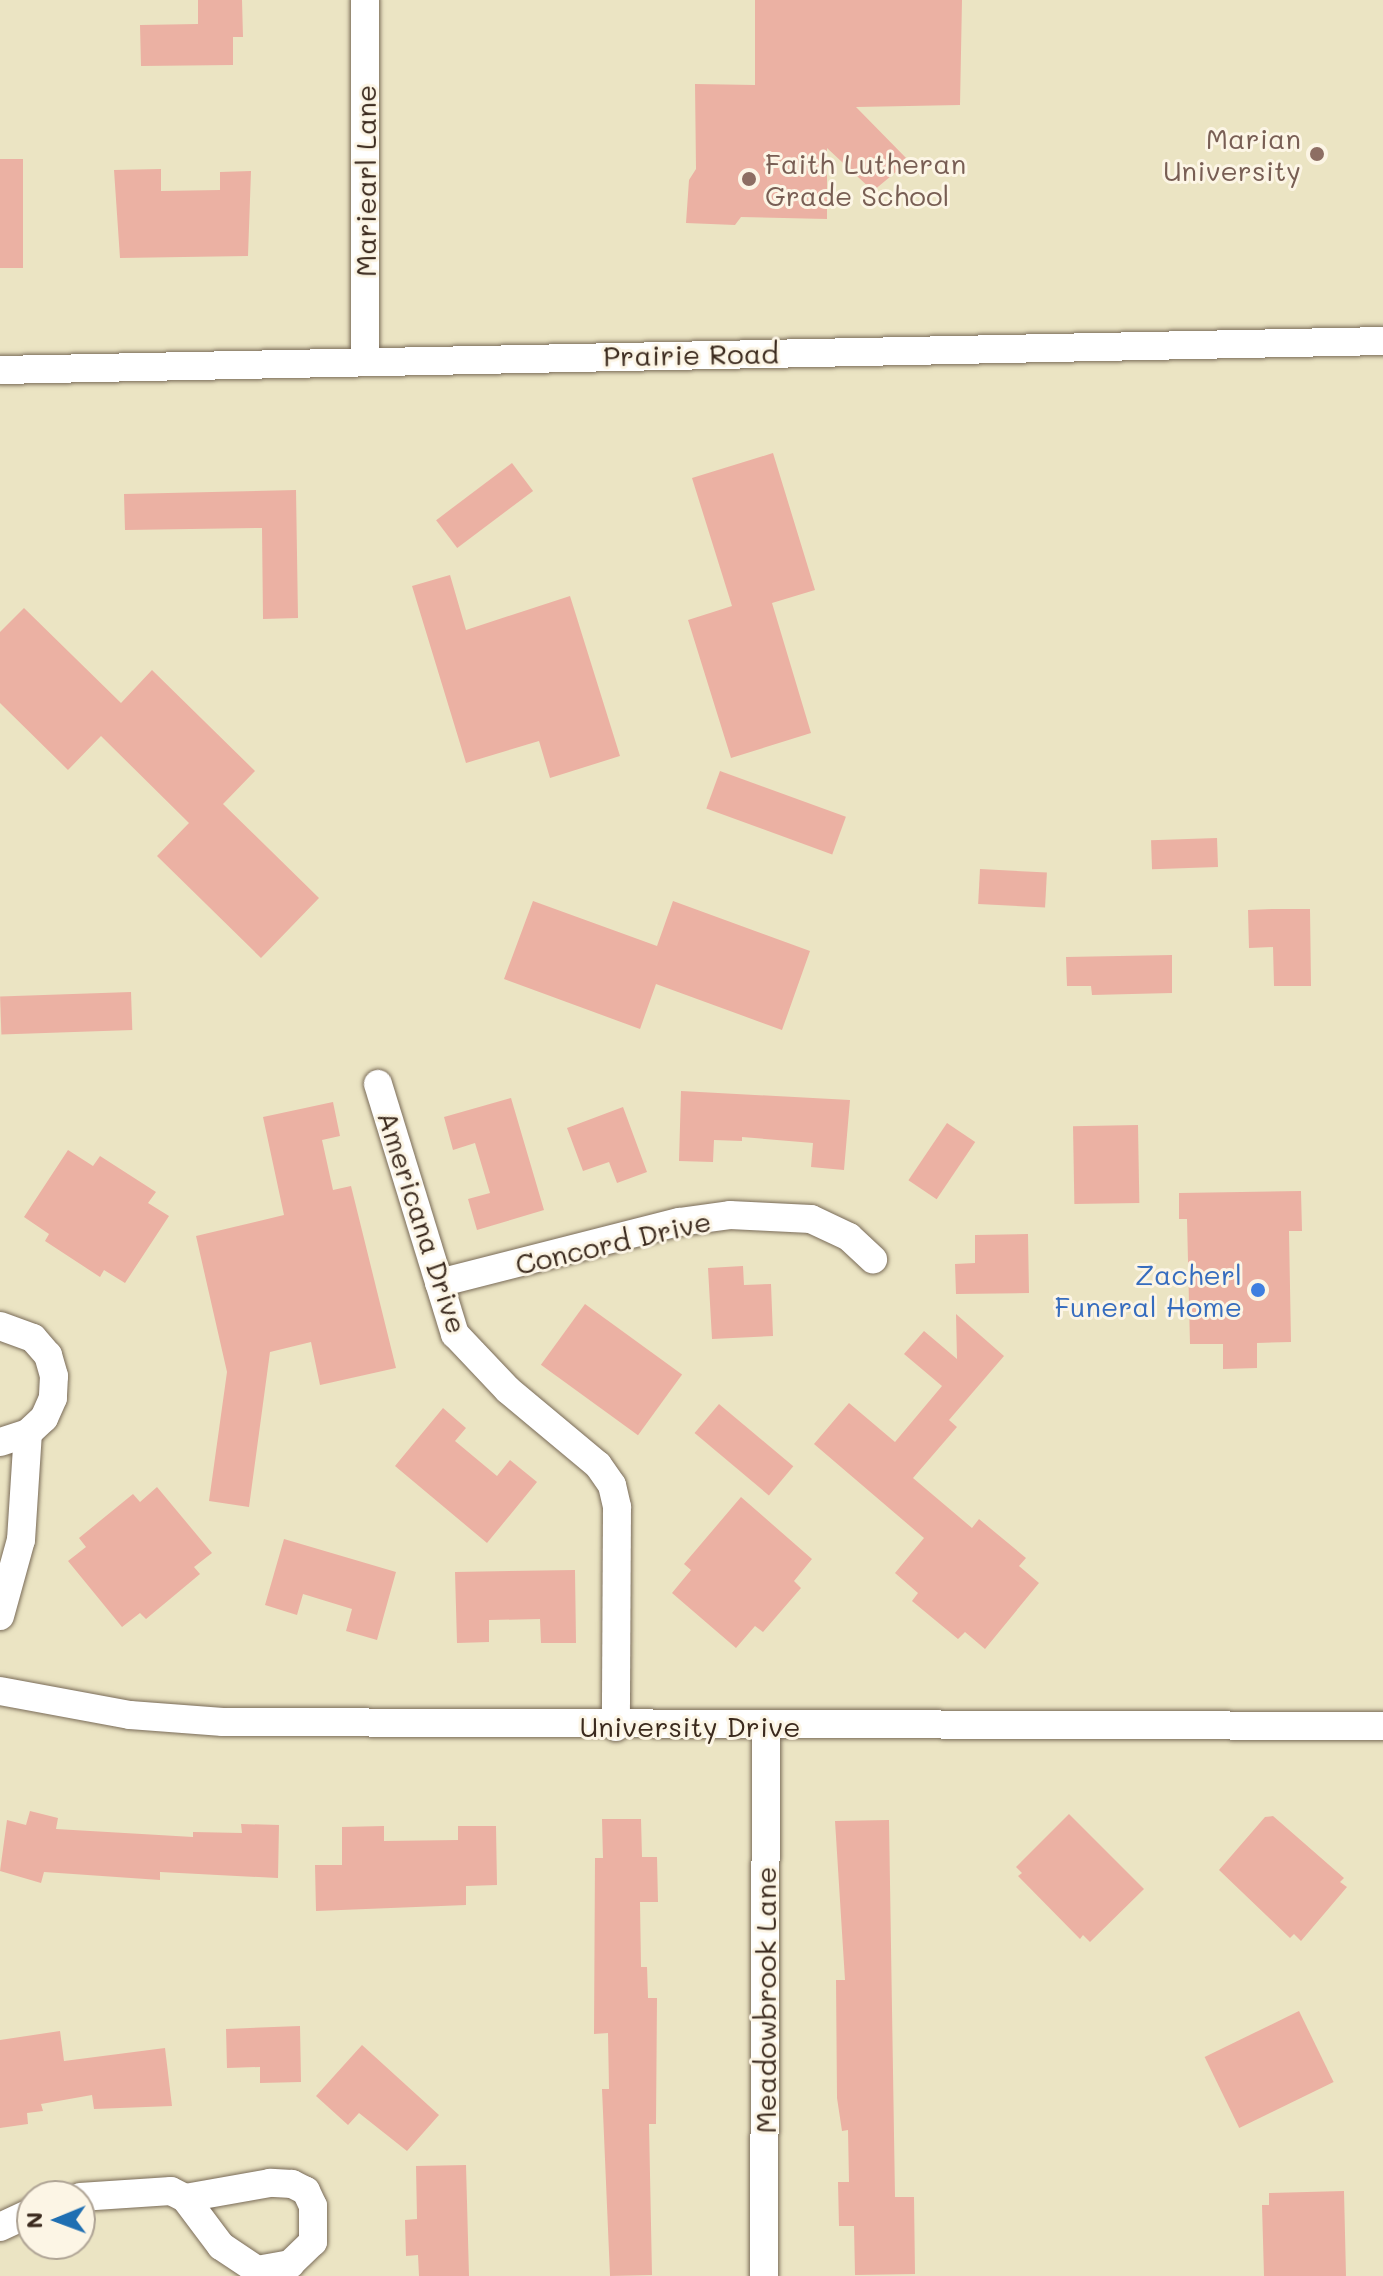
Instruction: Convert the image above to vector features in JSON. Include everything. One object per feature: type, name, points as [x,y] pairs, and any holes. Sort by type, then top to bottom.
[{"type":"street","name":"Mariearl Lane","points":[[365,0],[365,361]]},
{"type":"street","name":"Prairie Road","points":[[0,370],[1383,341]]},
{"type":"street","name":"Americana Drive","points":[[378,1084],[455,1334],[475,1360],[598,1465],[612,1485],[617,1507],[616,1727]]},
{"type":"street","name":"Concord Drive","points":[[439,1283],[666,1225],[730,1215],[811,1219],[849,1237],[873,1259]]},
{"type":"street","points":[[0,1326],[33,1338],[48,1355],[54,1376],[53,1398],[44,1418],[28,1433],[0,1442]]},
{"type":"street","points":[[0,1616],[21,1540],[28,1433]]},
{"type":"street","name":"University Drive","points":[[0,1691],[94,1710],[204,1722],[616,1727],[1383,1726]]},
{"type":"street","name":"Meadowbrook Lane","points":[[764,2276],[766,1725]]},
{"type":"street","points":[[96,2195],[138,2190],[171,2191],[185,2198]]},
{"type":"building","points":[[198,0],[242,0],[243,37],[233,37],[233,65],[141,66],[140,25],[198,24]]},
{"type":"building","name":"Faith Lutheran Grade School","points":[[755,0],[962,0],[960,105],[856,107],[909,161],[873,191],[827,148],[827,219],[741,217],[735,225],[686,223],[689,180],[696,169],[695,84],[755,85]]},
{"type":"building","points":[[0,159],[23,159],[23,268],[0,268]]},
{"type":"building","points":[[161,169],[161,191],[220,190],[220,172],[251,171],[248,256],[120,258],[114,170]]},
{"type":"building","points":[[773,453],[815,590],[772,603],[811,733],[731,758],[688,620],[732,606],[692,478]]},
{"type":"building","points":[[512,463],[533,491],[457,548],[436,520]]},
{"type":"building","points":[[296,490],[298,618],[263,619],[262,528],[125,530],[124,494]]},
{"type":"building","points":[[450,575],[466,630],[570,596],[620,756],[550,778],[539,741],[466,763],[412,586]]},
{"type":"building","points":[[24,608],[121,703],[152,670],[255,771],[223,804],[319,898],[261,958],[157,856],[189,823],[101,736],[68,770],[0,703],[0,632]]},
{"type":"building","points":[[720,771],[846,817],[832,854],[706,809]]},
{"type":"building","points":[[1217,838],[1218,867],[1152,869],[1151,840]]},
{"type":"building","points":[[980,869],[1047,873],[1045,907],[978,904]]},
{"type":"building","points":[[533,901],[657,946],[673,901],[810,951],[782,1030],[656,984],[640,1029],[504,979]]},
{"type":"building","points":[[1310,909],[1311,986],[1274,986],[1273,947],[1249,948],[1248,910]]},
{"type":"building","points":[[1172,955],[1172,993],[1092,995],[1091,986],[1067,986],[1066,957]]},
{"type":"building","points":[[131,992],[132,1030],[1,1035],[0,997]]},
{"type":"building","points":[[681,1091],[850,1100],[844,1170],[811,1167],[813,1143],[742,1137],[742,1141],[714,1140],[713,1162],[679,1161]]},
{"type":"building","points":[[511,1098],[544,1210],[477,1230],[468,1199],[490,1193],[475,1143],[453,1150],[444,1117]]},
{"type":"building","points":[[333,1102],[340,1136],[322,1140],[333,1190],[351,1186],[396,1368],[320,1385],[311,1342],[270,1352],[249,1507],[209,1501],[227,1372],[196,1236],[284,1215],[263,1117]]},
{"type":"building","points":[[623,1107],[647,1172],[617,1183],[609,1162],[583,1171],[567,1128]]},
{"type":"building","points":[[947,1123],[975,1142],[937,1199],[908,1180]]},
{"type":"building","points":[[1138,1125],[1139,1203],[1074,1204],[1073,1126]]},
{"type":"building","points":[[68,1150],[93,1166],[100,1156],[156,1192],[148,1203],[169,1216],[125,1283],[104,1270],[100,1277],[45,1241],[49,1234],[24,1217]]},
{"type":"building","points":[[1301,1191],[1302,1231],[1289,1231],[1291,1342],[1257,1343],[1257,1368],[1223,1369],[1223,1344],[1190,1344],[1187,1219],[1179,1219],[1179,1193]]},
{"type":"building","points":[[1028,1234],[1029,1293],[956,1294],[955,1264],[975,1263],[975,1235]]},
{"type":"building","points":[[743,1266],[744,1285],[771,1284],[773,1336],[712,1339],[708,1268]]},
{"type":"building","points":[[585,1304],[682,1375],[638,1435],[541,1365]]},
{"type":"building","points":[[956,1314],[1004,1356],[949,1420],[957,1427],[913,1478],[972,1528],[979,1519],[1026,1558],[1019,1566],[1039,1583],[985,1649],[965,1632],[958,1639],[912,1601],[918,1593],[895,1573],[924,1538],[814,1444],[849,1403],[895,1442],[942,1386],[904,1354],[924,1331],[957,1359]]},
{"type":"building","points":[[719,1404],[793,1466],[769,1495],[695,1433]]},
{"type":"building","points":[[443,1408],[466,1428],[455,1441],[497,1476],[510,1460],[537,1482],[487,1543],[395,1466]]},
{"type":"building","points":[[157,1487],[212,1553],[194,1567],[200,1574],[146,1619],[140,1613],[122,1627],[68,1561],[86,1547],[79,1538],[133,1494],[140,1502]]},
{"type":"building","points":[[741,1497],[812,1559],[794,1581],[801,1588],[763,1632],[755,1626],[736,1648],[672,1593],[691,1570],[684,1564]]},
{"type":"building","points":[[284,1539],[396,1572],[377,1640],[346,1631],[352,1609],[303,1594],[297,1615],[265,1605]]},
{"type":"building","points":[[575,1570],[576,1643],[541,1643],[540,1619],[489,1620],[489,1642],[457,1643],[455,1572]]},
{"type":"building","points":[[30,1811],[58,1818],[56,1829],[193,1837],[193,1832],[242,1833],[241,1824],[279,1825],[278,1878],[160,1872],[160,1880],[44,1872],[41,1883],[0,1871],[7,1820],[26,1825]]},
{"type":"building","points":[[1069,1814],[1144,1889],[1090,1942],[1083,1935],[1080,1939],[1018,1876],[1022,1873],[1016,1867]]},
{"type":"building","points":[[1273,1816],[1344,1878],[1340,1882],[1347,1887],[1301,1941],[1294,1934],[1290,1938],[1219,1870],[1265,1817]]},
{"type":"building","points":[[602,1819],[641,1819],[642,1857],[657,1857],[658,1902],[640,1902],[641,1967],[647,1967],[648,1998],[657,1998],[656,2124],[649,2124],[652,2275],[610,2276],[602,2089],[609,2089],[608,2033],[594,2034],[595,1858],[603,1858]]},
{"type":"building","points":[[889,1820],[895,2197],[914,2197],[915,2274],[855,2275],[854,2226],[839,2226],[838,2182],[849,2182],[848,2130],[842,2131],[837,2098],[836,1980],[845,1980],[835,1821]]},
{"type":"building","points":[[384,1826],[384,1841],[458,1840],[458,1826],[496,1826],[497,1885],[466,1886],[466,1905],[316,1911],[315,1865],[342,1865],[342,1827]]},
{"type":"building","points":[[1299,2011],[1334,2082],[1239,2128],[1205,2057]]},
{"type":"building","points":[[300,2026],[301,2082],[260,2083],[260,2067],[227,2068],[226,2029]]},
{"type":"building","points":[[60,2031],[64,2061],[165,2048],[172,2106],[94,2109],[92,2095],[41,2104],[43,2111],[27,2113],[28,2124],[0,2128],[0,2040]]},
{"type":"building","points":[[362,2045],[439,2115],[407,2151],[359,2113],[348,2125],[316,2096]]},
{"type":"building","points":[[466,2165],[469,2276],[419,2276],[418,2255],[406,2256],[405,2220],[417,2219],[416,2166]]},
{"type":"building","points":[[1344,2191],[1346,2276],[1264,2276],[1262,2205],[1269,2205],[1269,2193]]},
{"type":"place","name":"Marian University","points":[[1317,154]]},
{"type":"place","name":"Faith Lutheran Grade School","points":[[749,179]]},
{"type":"place","name":"Zacherl Funeral Home","points":[[1258,1290]]}]
